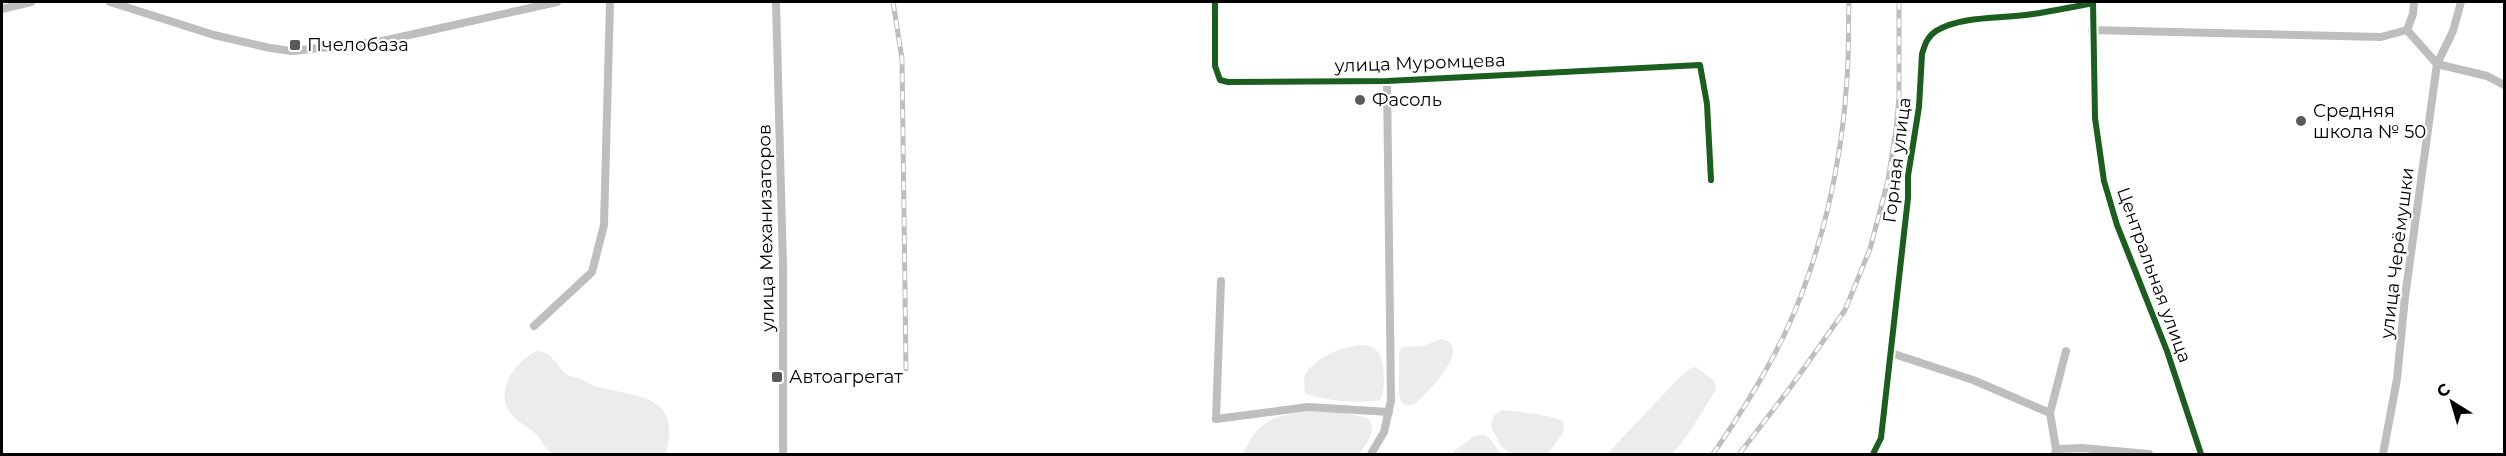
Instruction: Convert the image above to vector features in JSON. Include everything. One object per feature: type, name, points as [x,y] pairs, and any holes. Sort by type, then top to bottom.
[{"type":"street","points":[[2,9],[31,2]]},
{"type":"street","points":[[110,2],[214,35],[292,51],[378,42],[556,2]]},
{"type":"street","points":[[534,326],[592,272],[604,225],[610,2]]},
{"type":"street","name":"улица Механизаторов","points":[[776,2],[783,266],[783,454]]},
{"type":"street","name":"улица Муромцева","points":[[1215,2],[1215,66],[1220,80],[1268,84],[1388,81],[1700,65],[1706,89],[1711,180]]},
{"type":"street","name":"Центральная улица","points":[[2093,2],[2095,118],[2104,181],[2117,225],[2167,351],[2201,454]]},
{"type":"street","name":"Горная улица","points":[[1873,454],[1877,451],[1881,438],[1908,176],[1919,107],[1922,54],[1925,44],[1937,31],[1954,24],[1998,16],[2032,15],[2093,2]]},
{"type":"street","points":[[2407,30],[2414,14],[2414,2]]},
{"type":"street","name":"улица Черёмушки","points":[[2383,454],[2397,379],[2405,297],[2437,64],[2453,31],[2461,2]]},
{"type":"street","points":[[2092,30],[2381,37],[2407,30]]},
{"type":"street","points":[[2407,30],[2437,64],[2487,76],[2505,85]]},
{"type":"street","name":"улица Муромцева","points":[[1388,81],[1389,412]]},
{"type":"street","points":[[1221,281],[1216,418],[1283,408],[1308,407],[1389,412],[1384,432],[1371,454]]},
{"type":"street","points":[[2066,351],[2050,413],[2056,452],[2082,448],[2149,454]]},
{"type":"street","points":[[1891,352],[1973,380],[2050,413]]},
{"type":"street","points":[[2195,454],[2201,454]]},
{"type":"shaded area","points":[[1441,339],[1450,343],[1453,350],[1445,370],[1429,391],[1415,404],[1404,404],[1399,390],[1400,350],[1403,347],[1423,346]]},
{"type":"shaded area","points":[[1364,345],[1376,350],[1382,360],[1384,382],[1381,399],[1366,402],[1343,401],[1320,398],[1305,393],[1304,377],[1314,364],[1338,350]]},
{"type":"shaded area","points":[[537,351],[551,357],[569,376],[595,386],[641,397],[662,409],[668,419],[669,434],[666,454],[554,454],[548,450],[536,434],[513,416],[505,400],[507,383],[516,367]]},
{"type":"shaded area","points":[[1696,367],[1714,381],[1716,390],[1687,436],[1672,454],[1607,454],[1678,379],[1691,368]]},
{"type":"shaded area","points":[[1312,410],[1340,412],[1368,418],[1372,432],[1359,454],[1242,454],[1255,433],[1269,421]]},
{"type":"shaded area","points":[[1502,410],[1558,419],[1563,421],[1564,431],[1548,454],[1511,454],[1501,446],[1491,427],[1494,415]]},
{"type":"shaded area","points":[[1485,435],[1501,454],[1450,454],[1474,436]]},
{"type":"railway","points":[[893,2],[902,59],[906,369]]},
{"type":"railway","points":[[1713,454],[1752,394],[1779,346],[1799,300],[1820,238],[1835,175],[1844,111],[1848,69],[1849,2]]},
{"type":"railway","points":[[1740,453],[1790,388],[1845,310],[1870,249],[1888,180],[1896,130],[1899,97],[1899,2]]},
{"type":"cycle path","points":[[1215,2],[1215,66],[1220,80],[1228,82],[1387,81],[1700,65],[1707,104],[1711,180]]},
{"type":"cycle path","points":[[2093,2],[2095,118],[2104,181],[2117,225],[2167,351],[2201,454]]},
{"type":"cycle path","points":[[1873,454],[1881,438],[1908,198],[1908,176],[1919,107],[1922,54],[1927,41],[1936,31],[1958,22],[2022,16],[2093,3]]},
{"type":"place","name":"Пчелобаза","points":[[295,45]]},
{"type":"place","name":"Фасоль","points":[[1360,100]]},
{"type":"place","name":"Средняя школа № 50","points":[[2301,121]]},
{"type":"place","name":"Автоагрегат","points":[[777,377]]}]
